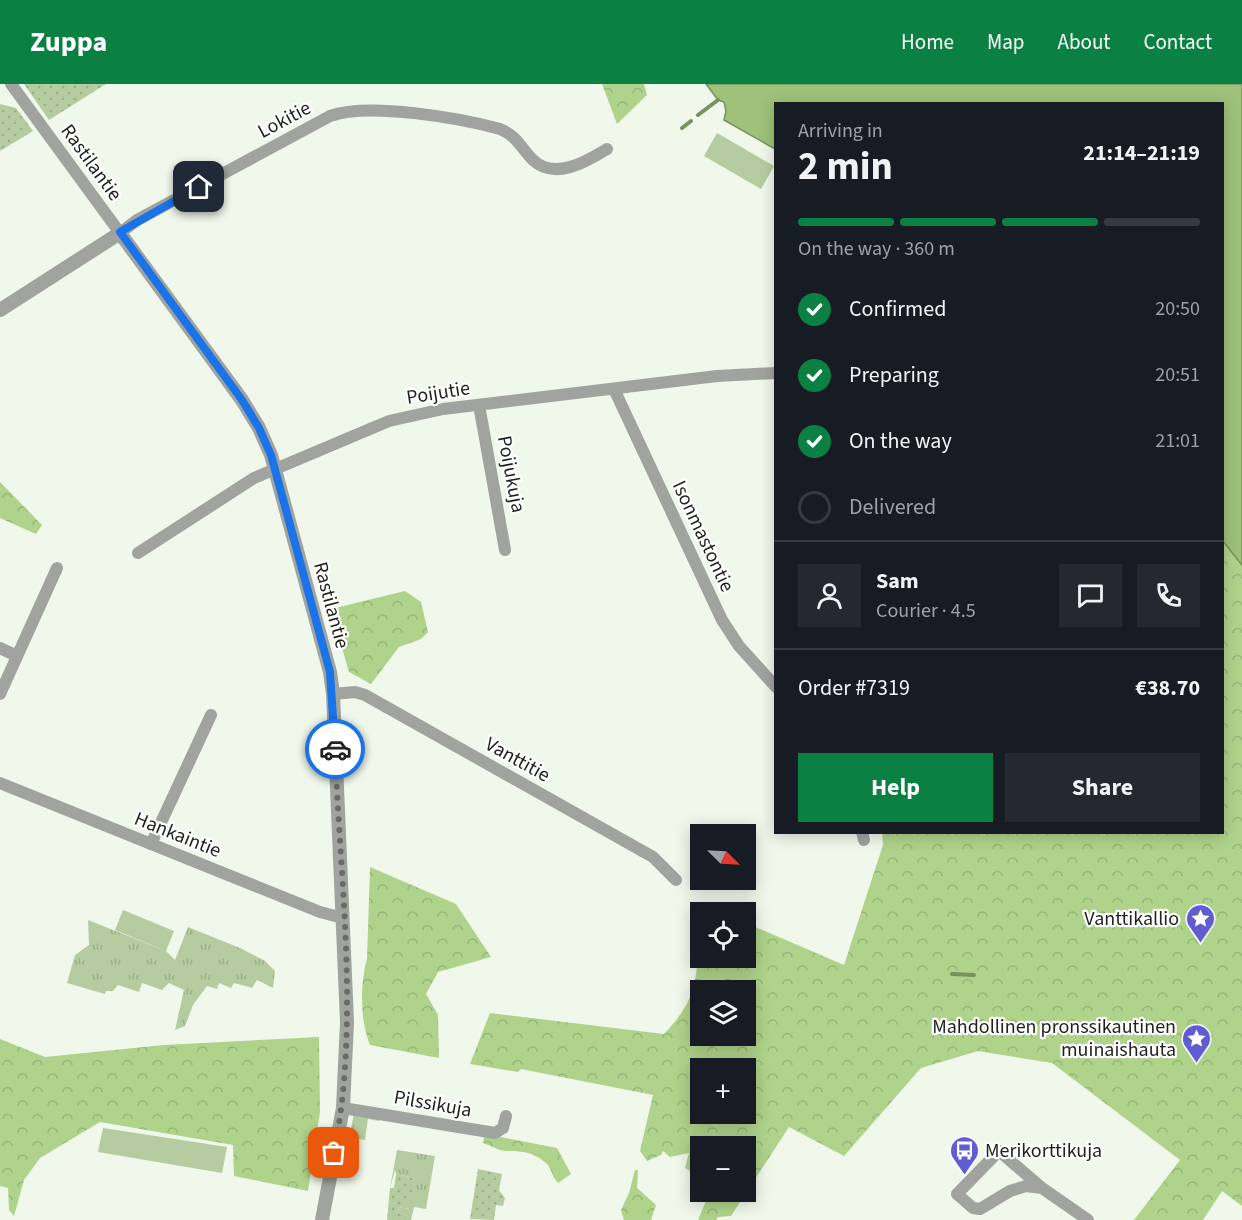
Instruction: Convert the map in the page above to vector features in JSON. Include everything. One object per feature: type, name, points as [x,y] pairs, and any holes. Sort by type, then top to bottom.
[{"type":"street","name":"Rastilantie","points":[[11,84],[242,400],[259,428],[275,468],[330,672],[333,694],[347,1022],[342,1108],[321,1220]]},
{"type":"street","name":"Lokitie","points":[[0,310],[137,220],[330,116],[355,109],[382,110],[500,129],[517,138],[535,162],[548,168],[571,167],[607,149]]},
{"type":"street","name":"Poijutie","points":[[138,553],[233,490],[275,468],[389,421],[443,409],[717,376],[774,373]]},
{"type":"street","name":"Isonmastontie","points":[[614,389],[722,620],[739,646],[774,685]]},
{"type":"street","name":"Poijukuja","points":[[479,405],[505,550]]},
{"type":"street","points":[[0,694],[57,568]]},
{"type":"street","points":[[0,648],[17,656]]},
{"type":"street","name":"Vanttitie","points":[[333,694],[355,692],[365,695],[643,852],[676,880]]},
{"type":"street","points":[[151,844],[211,715]]},
{"type":"street","name":"Hankaintie","points":[[0,783],[320,912],[343,918]]},
{"type":"street","name":"Pilssikuja","points":[[342,1108],[495,1133],[503,1128],[506,1116]]},
{"type":"street","points":[[1042,1188],[1026,1186],[1010,1191],[980,1209],[973,1208],[957,1194],[999,1151],[1042,1188],[1088,1220]]},
{"type":"green space","points":[[24,84],[106,84],[49,120]]},
{"type":"green space","points":[[602,84],[644,84],[647,95],[617,124]]},
{"type":"green space","points":[[0,104],[16,108],[33,131],[0,151]]},
{"type":"green space","points":[[717,133],[774,166],[761,189],[704,156]]},
{"type":"green space","points":[[0,482],[42,525],[36,534],[0,518]]},
{"type":"green space","points":[[1224,541],[1242,565],[1242,1206],[1222,1191],[1203,1220],[1134,1220],[1180,1160],[1052,1063],[978,1051],[921,1068],[844,1156],[789,1127],[756,1178],[756,1136],[690,1136],[690,1171],[685,1168],[689,1153],[670,1157],[663,1151],[661,1155],[647,1161],[640,1151],[653,1095],[521,1069],[518,1072],[470,1064],[490,1013],[664,1034],[684,1009],[690,996],[690,1046],[756,1046],[756,980],[695,980],[697,968],[756,968],[756,927],[844,965],[883,845],[882,834],[1224,834]]},
{"type":"green space","points":[[405,591],[421,602],[428,632],[421,639],[399,647],[371,684],[349,672],[331,609]]},
{"type":"green space","points":[[370,867],[456,904],[491,957],[438,972],[426,994],[438,1015],[439,1058],[370,1045],[364,1025],[362,1002],[367,959]]},
{"type":"green space","points":[[123,910],[174,931],[166,951],[115,930]]},
{"type":"green space","points":[[88,920],[166,951],[175,960],[188,927],[265,961],[275,971],[273,988],[257,980],[252,988],[234,983],[231,988],[219,983],[217,989],[207,986],[193,1005],[185,1026],[175,1030],[184,990],[169,983],[162,990],[142,983],[139,992],[118,985],[113,991],[106,991],[105,994],[67,983],[75,955],[89,945]]},
{"type":"green space","points":[[319,1037],[320,1112],[308,1191],[234,1176],[233,1145],[100,1122],[40,1158],[24,1180],[14,1216],[9,1210],[8,1188],[0,1186],[0,1039],[45,1057],[164,1045]]},
{"type":"green space","points":[[354,1114],[380,1119],[379,1121],[368,1119],[365,1140],[349,1137]]},
{"type":"green space","points":[[103,1128],[227,1147],[222,1173],[98,1152]]},
{"type":"green space","points":[[484,1137],[501,1137],[557,1148],[571,1174],[558,1183],[548,1165],[537,1156],[497,1149],[483,1143]]},
{"type":"green space","points":[[397,1150],[435,1156],[426,1209],[414,1207],[411,1220],[408,1220],[408,1216],[398,1214],[399,1207],[408,1209],[415,1178],[396,1174],[395,1170],[390,1188]]},
{"type":"green space","points":[[478,1169],[502,1174],[499,1190],[505,1198],[503,1206],[496,1205],[494,1220],[470,1219]]},
{"type":"green space","points":[[635,1170],[638,1170],[637,1188],[656,1205],[651,1220],[624,1220],[621,1210],[629,1193]]},
{"type":"green space","points":[[396,1174],[415,1178],[409,1209],[399,1207],[398,1213],[408,1216],[408,1220],[387,1220],[390,1188],[394,1188]]},
{"type":"green space","points":[[706,1202],[740,1202],[731,1216],[718,1217],[716,1220],[698,1220]]},
{"type":"shaded area","points":[[706,84],[1242,84],[1242,565],[1224,542],[1224,102],[774,102],[774,148],[724,120],[726,111],[724,102],[718,100]]},
{"type":"waterway","points":[[698,115],[718,100]]},
{"type":"waterway","points":[[682,128],[691,121]]},
{"type":"waterway","points":[[952,974],[974,975]]},
{"type":"way so far","points":[[334,1153],[344,1093],[347,1022],[335,749]]},
{"type":"place","name":"Vanttikallio","points":[[1200,944]]},
{"type":"place","name":"Mahdollinen pronssikautinen muinaishauta","points":[[1197,1064]]},
{"type":"place","name":"Merikorttikuja","points":[[964,1176]]},
{"type":"route","points":[[199,187],[137,220],[120,232],[242,400],[259,428],[271,455],[330,672],[335,749]]}]
